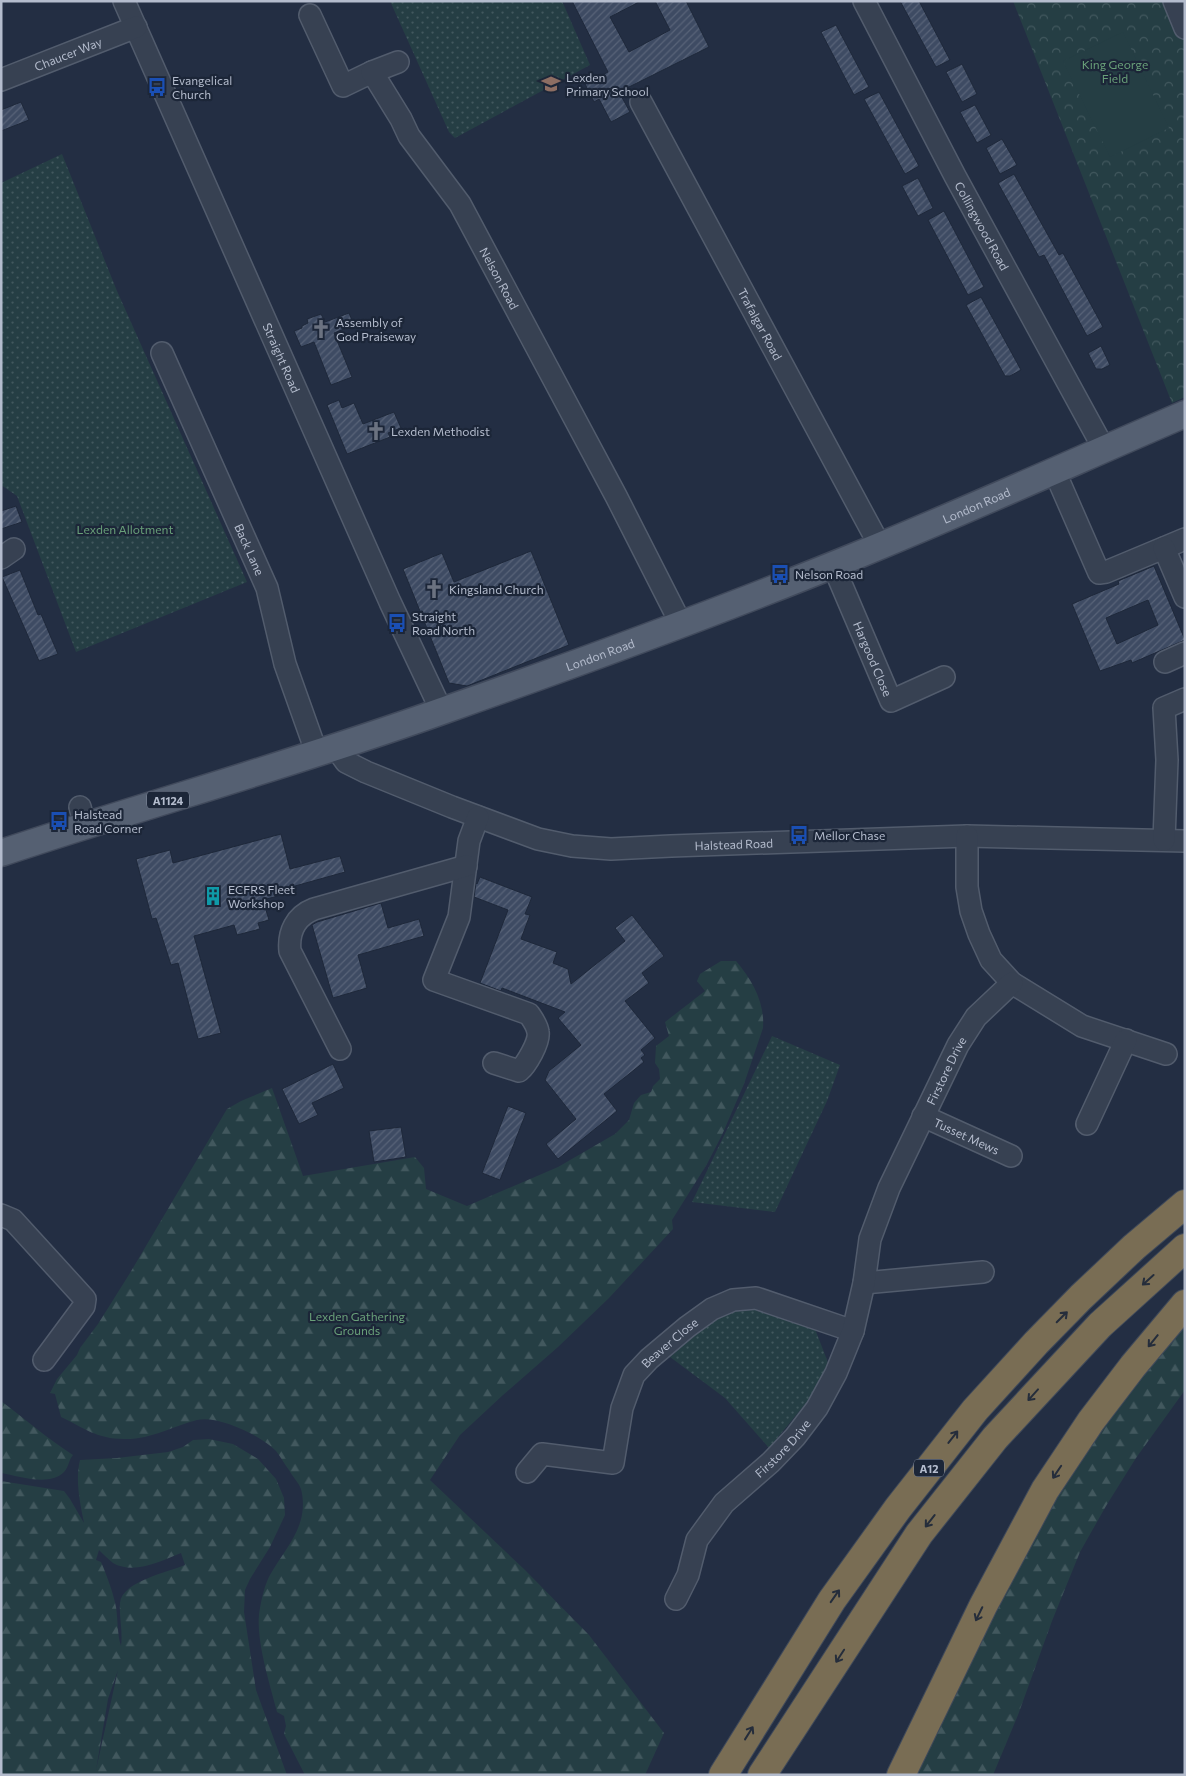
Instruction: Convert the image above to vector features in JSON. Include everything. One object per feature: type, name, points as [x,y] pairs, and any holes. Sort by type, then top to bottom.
[{"type":"highway","name":"A12","points":[[723,1775],[832,1600],[898,1508],[975,1410],[1081,1297],[1134,1247],[1185,1204]]},
{"type":"highway","name":"A12","points":[[762,1775],[919,1534],[995,1438],[1100,1325],[1185,1248]]},
{"type":"highway","points":[[901,1775],[983,1606],[1045,1490],[1092,1421],[1138,1359],[1185,1304]]},
{"type":"main road","name":"London Road","points":[[1,853],[83,816],[326,751],[442,712],[682,624],[880,546],[1185,414]]},
{"type":"street","name":"Straight Road","points":[[124,1],[390,602],[442,712]]},
{"type":"street","name":"Collingwood Road","points":[[864,1],[955,176],[1104,449]]},
{"type":"street","points":[[1174,1],[1185,28]]},
{"type":"street","points":[[310,15],[343,86],[398,62]]},
{"type":"street","name":"Chaucer Way","points":[[1,80],[136,27]]},
{"type":"street","name":"Nelson Road","points":[[372,72],[401,119],[409,136],[460,204],[682,624]]},
{"type":"street","name":"Trafalgar Road","points":[[641,102],[880,546]]},
{"type":"street","name":"Back Lane","points":[[162,353],[267,588],[286,664],[326,751]]},
{"type":"street","points":[[1054,470],[1099,573],[1106,572],[1185,539]]},
{"type":"street","points":[[1164,548],[1185,597]]},
{"type":"street","name":"Hargood Close","points":[[833,565],[891,701],[944,677]]},
{"type":"street","points":[[1165,662],[1185,653]]},
{"type":"street","points":[[1174,841],[1164,708],[1185,699]]},
{"type":"street","name":"Halstead Road","points":[[326,751],[366,772],[478,817],[538,838],[572,846],[610,849],[967,836],[1174,841]]},
{"type":"street","points":[[478,817],[469,842],[459,917],[434,980],[529,1014],[536,1025],[539,1035],[526,1065],[519,1071],[494,1063]]},
{"type":"street","points":[[967,836],[967,887],[971,911],[991,960],[1012,983],[1082,1026],[1166,1054]]},
{"type":"street","points":[[340,1048],[290,951],[290,937],[297,921],[304,913],[314,909],[466,866]]},
{"type":"street","name":"Firstore Drive","points":[[676,1599],[688,1575],[696,1540],[724,1503],[771,1462],[795,1437],[817,1408],[836,1373],[853,1331],[864,1283],[870,1240],[889,1188],[958,1046],[976,1017],[1012,983]]},
{"type":"street","points":[[1087,1124],[1126,1040]]},
{"type":"street","name":"Tusset Mews","points":[[923,1116],[1011,1156]]},
{"type":"street","points":[[1,1215],[13,1220],[85,1299],[84,1306],[44,1360]]},
{"type":"street","points":[[864,1283],[983,1272]]},
{"type":"street","name":"Beaver Close","points":[[527,1472],[542,1454],[613,1463],[622,1408],[634,1375],[649,1359],[712,1309],[733,1300],[756,1298],[853,1331]]},
{"type":"green space","points":[[390,1],[562,1],[590,65],[455,138],[449,132]]},
{"type":"green space","name":"King George Field","points":[[1013,1],[1172,1],[1185,31],[1185,397],[1172,403]]},
{"type":"green space","points":[[1123,32],[1169,128],[1110,157],[1063,61]]},
{"type":"green space","name":"Lexden Allotment","points":[[62,154],[117,291],[247,582],[76,652],[17,496],[1,485],[1,183]]},
{"type":"green space","name":"Lexden Gathering Grounds","points":[[721,961],[736,961],[747,976],[760,1000],[763,1028],[744,1084],[722,1135],[707,1164],[672,1220],[673,1229],[609,1298],[558,1347],[460,1435],[430,1480],[525,1570],[589,1635],[664,1733],[645,1775],[305,1775],[284,1734],[286,1726],[284,1716],[277,1712],[259,1632],[260,1608],[265,1586],[295,1535],[302,1514],[303,1502],[299,1484],[278,1453],[269,1445],[239,1428],[216,1421],[197,1420],[134,1439],[114,1439],[91,1432],[61,1417],[55,1394],[50,1393],[57,1379],[77,1355],[98,1324],[227,1109],[272,1088],[303,1176],[415,1157],[424,1168],[426,1189],[467,1206],[558,1167],[615,1134],[629,1120],[634,1103],[641,1095],[651,1092],[653,1086],[660,1079],[659,1069],[655,1063],[656,1046],[669,1036],[665,1022],[705,991],[697,981],[700,974]]},
{"type":"green space","points":[[772,1036],[840,1065],[827,1101],[775,1212],[692,1202]]},
{"type":"green space","points":[[758,1308],[815,1329],[829,1365],[807,1402],[769,1448],[725,1398],[670,1357],[699,1332],[728,1312]]},
{"type":"green space","points":[[1185,1309],[1185,1390],[1136,1458],[1080,1552],[993,1775],[906,1775],[1061,1474]]},
{"type":"green space","points":[[1,1401],[73,1455],[64,1472],[50,1479],[42,1480],[1,1473]]},
{"type":"green space","points":[[209,1439],[233,1444],[258,1459],[276,1479],[284,1498],[285,1515],[270,1547],[245,1590],[244,1612],[256,1690],[287,1775],[1,1775],[1,1481],[64,1491],[84,1523],[78,1483],[80,1460],[168,1452],[183,1447],[193,1440]],"holes":[[[99,1550],[113,1563],[130,1568],[156,1563],[181,1553],[185,1565],[147,1578],[137,1583],[123,1595],[120,1603],[121,1646],[116,1607],[108,1578],[101,1562],[96,1560]],[[118,1670],[96,1770],[108,1699]]]},
{"type":"building","points":[[572,1],[641,1],[610,17],[629,52],[670,30],[655,1],[686,1],[709,47],[619,92],[630,112],[611,122],[599,99],[594,102],[585,84],[608,72]]},
{"type":"building","points":[[900,1],[919,1],[950,60],[936,67]]},
{"type":"building","points":[[836,25],[869,87],[854,95],[821,32]]},
{"type":"building","points":[[962,64],[977,94],[962,102],[946,72]]},
{"type":"building","points":[[879,92],[919,166],[905,174],[864,99]]},
{"type":"building","points":[[21,102],[29,120],[1,131],[1,110]]},
{"type":"building","points":[[975,105],[991,135],[977,143],[960,112]]},
{"type":"building","points":[[1002,139],[1017,165],[1000,174],[986,148]]},
{"type":"building","points":[[1014,174],[1059,255],[1063,253],[1103,327],[1087,336],[1044,255],[1039,257],[998,183]]},
{"type":"building","points":[[918,178],[933,208],[918,216],[902,186]]},
{"type":"building","points":[[944,211],[984,287],[968,295],[928,220]]},
{"type":"building","points":[[981,297],[1021,370],[1010,376],[1005,376],[966,305]]},
{"type":"building","points":[[349,313],[354,325],[334,333],[352,377],[331,385],[314,342],[301,347],[294,331],[308,323],[307,319],[321,314],[325,322]]},
{"type":"building","points":[[1101,346],[1110,365],[1102,369],[1096,369],[1088,353]]},
{"type":"building","points":[[339,400],[342,408],[354,403],[363,424],[394,412],[401,428],[388,433],[390,437],[347,454],[327,405]]},
{"type":"building","points":[[16,506],[22,522],[1,529],[1,511]]},
{"type":"building","points":[[531,551],[569,645],[467,686],[449,683],[403,569],[442,553],[454,582]]},
{"type":"building","points":[[1154,566],[1185,640],[1132,663],[1131,660],[1100,671],[1072,604],[1119,584],[1118,581]],"holes":[[[1148,600],[1158,625],[1117,644],[1106,618]]]},
{"type":"building","points":[[20,570],[38,615],[41,614],[58,654],[39,661],[2,577]]},
{"type":"building","name":"ECFRS Fleet Workshop","points":[[281,834],[290,869],[340,856],[345,872],[295,886],[296,891],[263,900],[269,920],[258,923],[260,929],[237,935],[234,925],[194,936],[221,1033],[198,1039],[178,963],[171,965],[156,918],[152,919],[136,859],[170,850],[173,863]]},
{"type":"building","points":[[480,877],[532,897],[525,914],[530,915],[521,939],[557,952],[553,963],[568,969],[571,984],[625,941],[615,928],[632,915],[664,956],[642,973],[649,983],[625,1001],[655,1038],[641,1050],[645,1055],[641,1058],[644,1062],[604,1094],[617,1111],[558,1159],[546,1144],[576,1119],[545,1080],[549,1071],[581,1045],[558,1018],[565,1012],[502,988],[501,991],[480,983],[508,910],[474,897],[476,883]]},
{"type":"building","points":[[381,903],[388,928],[419,919],[424,936],[358,955],[367,988],[333,998],[312,925]]},
{"type":"building","points":[[333,1064],[344,1088],[312,1103],[318,1115],[299,1124],[282,1089]]},
{"type":"building","points":[[508,1106],[526,1113],[500,1180],[482,1173]]},
{"type":"building","points":[[401,1127],[406,1157],[374,1162],[369,1131]]},
{"type":"place","name":"Lexden Primary School","points":[[551,84]]},
{"type":"place","name":"Evangelical Church","points":[[157,87]]},
{"type":"place","name":"Assembly of God Praiseway","points":[[321,329]]},
{"type":"place","name":"Lexden Methodist","points":[[376,431]]},
{"type":"place","name":"Nelson Road","points":[[780,574]]},
{"type":"place","name":"Kingsland Church","points":[[434,589]]},
{"type":"place","name":"Straight Road North","points":[[397,623]]},
{"type":"place","name":"Halstead Road Corner","points":[[59,821]]},
{"type":"place","name":"Mellor Chase","points":[[799,835]]},
{"type":"place","name":"ECFRS Fleet Workshop","points":[[213,896]]}]
